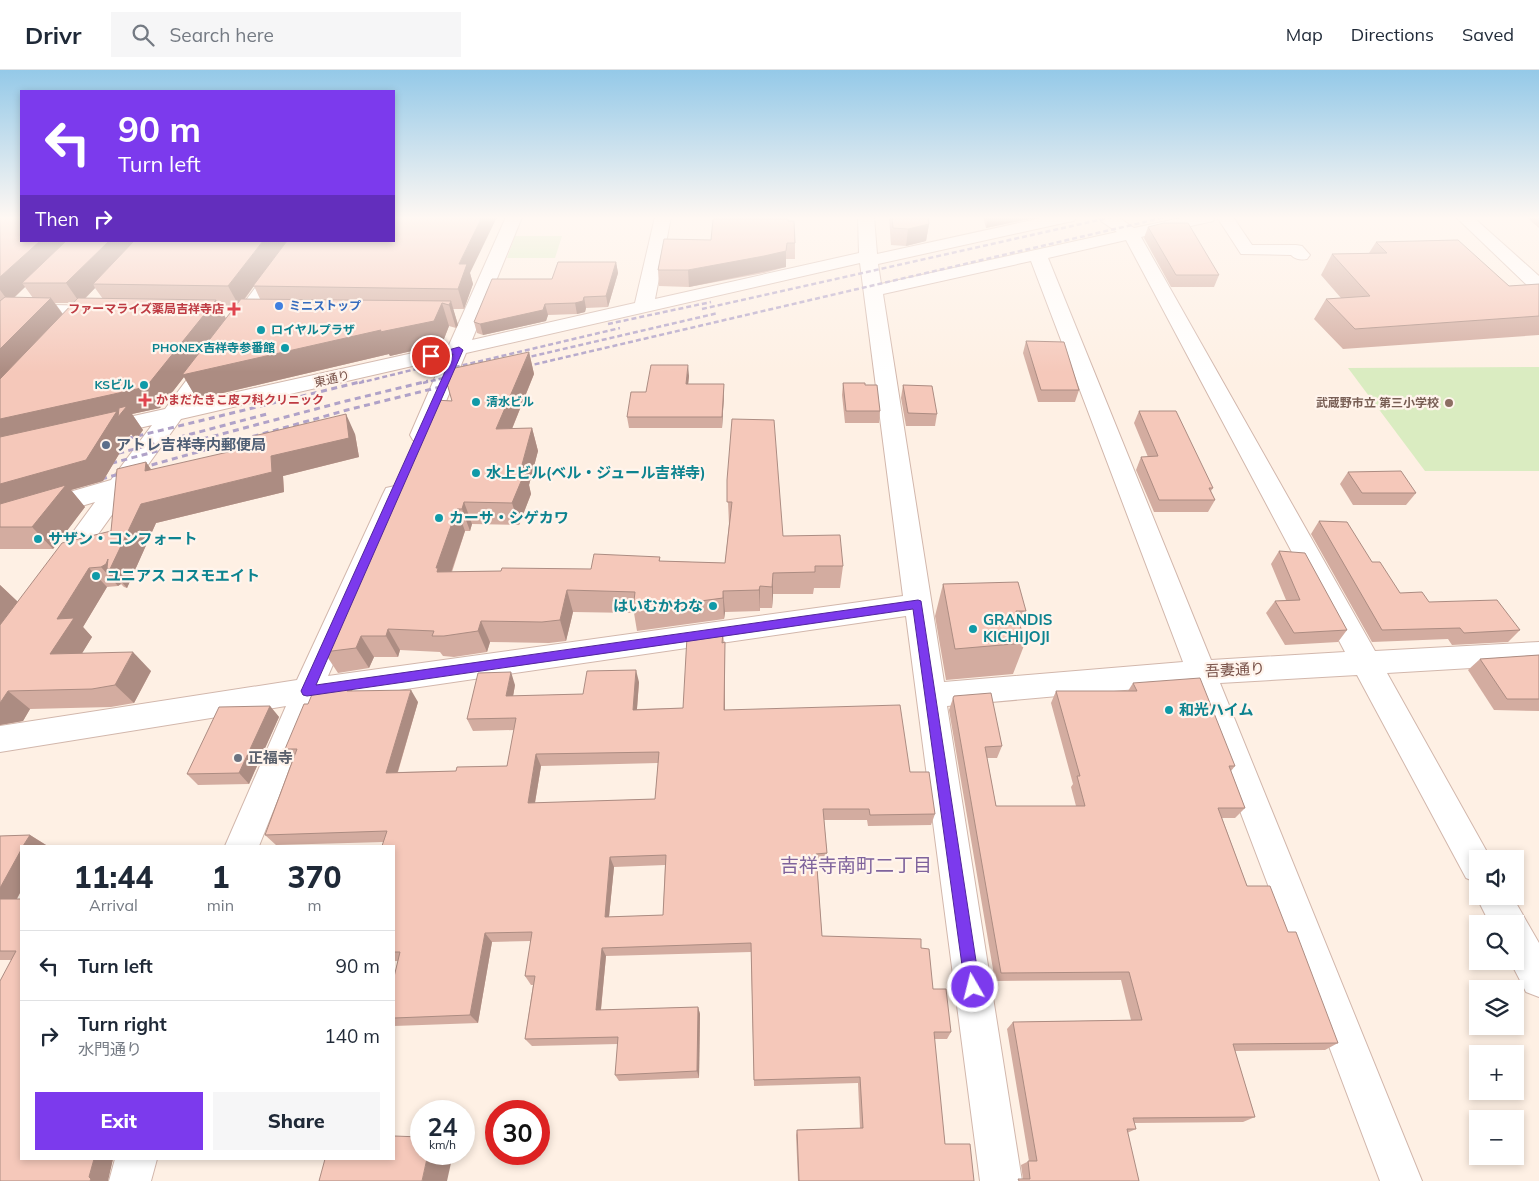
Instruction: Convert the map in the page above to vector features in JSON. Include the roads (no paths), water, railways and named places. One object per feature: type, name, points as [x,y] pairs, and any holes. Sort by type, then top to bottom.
[{"type":"street","points":[[43,590],[279,269]]},
{"type":"street","points":[[242,845],[307,691],[459,350],[463,317],[488,269]]},
{"type":"street","points":[[644,308],[652,269]]},
{"type":"street","name":"東通り","points":[[78,436],[823,269]]},
{"type":"street","points":[[869,269],[1001,1181]]},
{"type":"street","points":[[873,292],[979,269]]},
{"type":"street","points":[[1043,269],[1401,1181]]},
{"type":"street","points":[[1150,269],[1469,851]]},
{"type":"street","points":[[1520,269],[1539,286]]},
{"type":"street","points":[[0,325],[7,311],[35,292]]},
{"type":"street","points":[[7,311],[94,305],[117,312]]},
{"type":"street","points":[[67,332],[94,305]]},
{"type":"street","points":[[226,314],[266,314]]},
{"type":"street","points":[[0,521],[120,486]]},
{"type":"street","points":[[0,739],[307,691],[918,604]]},
{"type":"street","name":"吾妻通り","points":[[931,695],[1200,672],[1539,653]]},
{"type":"street","points":[[1524,952],[1539,979]]},
{"type":"street","points":[[130,1181],[136,1160]]},
{"type":"railway","points":[[702,309],[881,269]]},
{"type":"railway","points":[[519,368],[944,269]]},
{"type":"railway","points":[[608,324],[711,302]]},
{"type":"railway","points":[[516,360],[718,313]]},
{"type":"railway","points":[[447,369],[620,328]]},
{"type":"railway","points":[[359,383],[457,359]]},
{"type":"railway","points":[[423,383],[460,374]]},
{"type":"railway","points":[[117,441],[364,381]]},
{"type":"railway","points":[[101,466],[428,381]]},
{"type":"railway","points":[[91,482],[347,410],[460,382],[457,383]]},
{"type":"railway","points":[[108,456],[267,414]]},
{"type":"place","name":"ミニストップ","points":[[279,306]]},
{"type":"place","name":"ファーマライズ薬局吉祥寺店","points":[[234,309]]},
{"type":"place","name":"ロイヤルプラザ","points":[[261,330]]},
{"type":"place","name":"PHONEX吉祥寺参番館","points":[[285,348]]},
{"type":"place","name":"KSビル","points":[[144,385]]},
{"type":"place","name":"かまだたきこ皮フ科クリニック","points":[[145,400]]},
{"type":"place","name":"清水ビル","points":[[476,402]]},
{"type":"place","name":"武蔵野市立 第三小学校","points":[[1449,403]]},
{"type":"place","name":"アトレ吉祥寺内郵便局","points":[[106,445]]},
{"type":"place","name":"水上ビル(ベル・ジュール吉祥寺)","points":[[476,473]]},
{"type":"place","name":"カーサ・シゲカワ","points":[[439,518]]},
{"type":"place","name":"サザン・コンフォート","points":[[38,539]]},
{"type":"place","name":"ユニアス コスモエイト","points":[[96,576]]},
{"type":"place","name":"はいむかわな","points":[[713,606]]},
{"type":"place","name":"GRANDIS KICHIJOJI","points":[[973,629]]},
{"type":"place","name":"和光ハイム","points":[[1169,710]]},
{"type":"place","name":"正福寺","points":[[238,758]]},
{"type":"district","name":"吉祥寺南町二丁目","points":[[856,865]]}]
